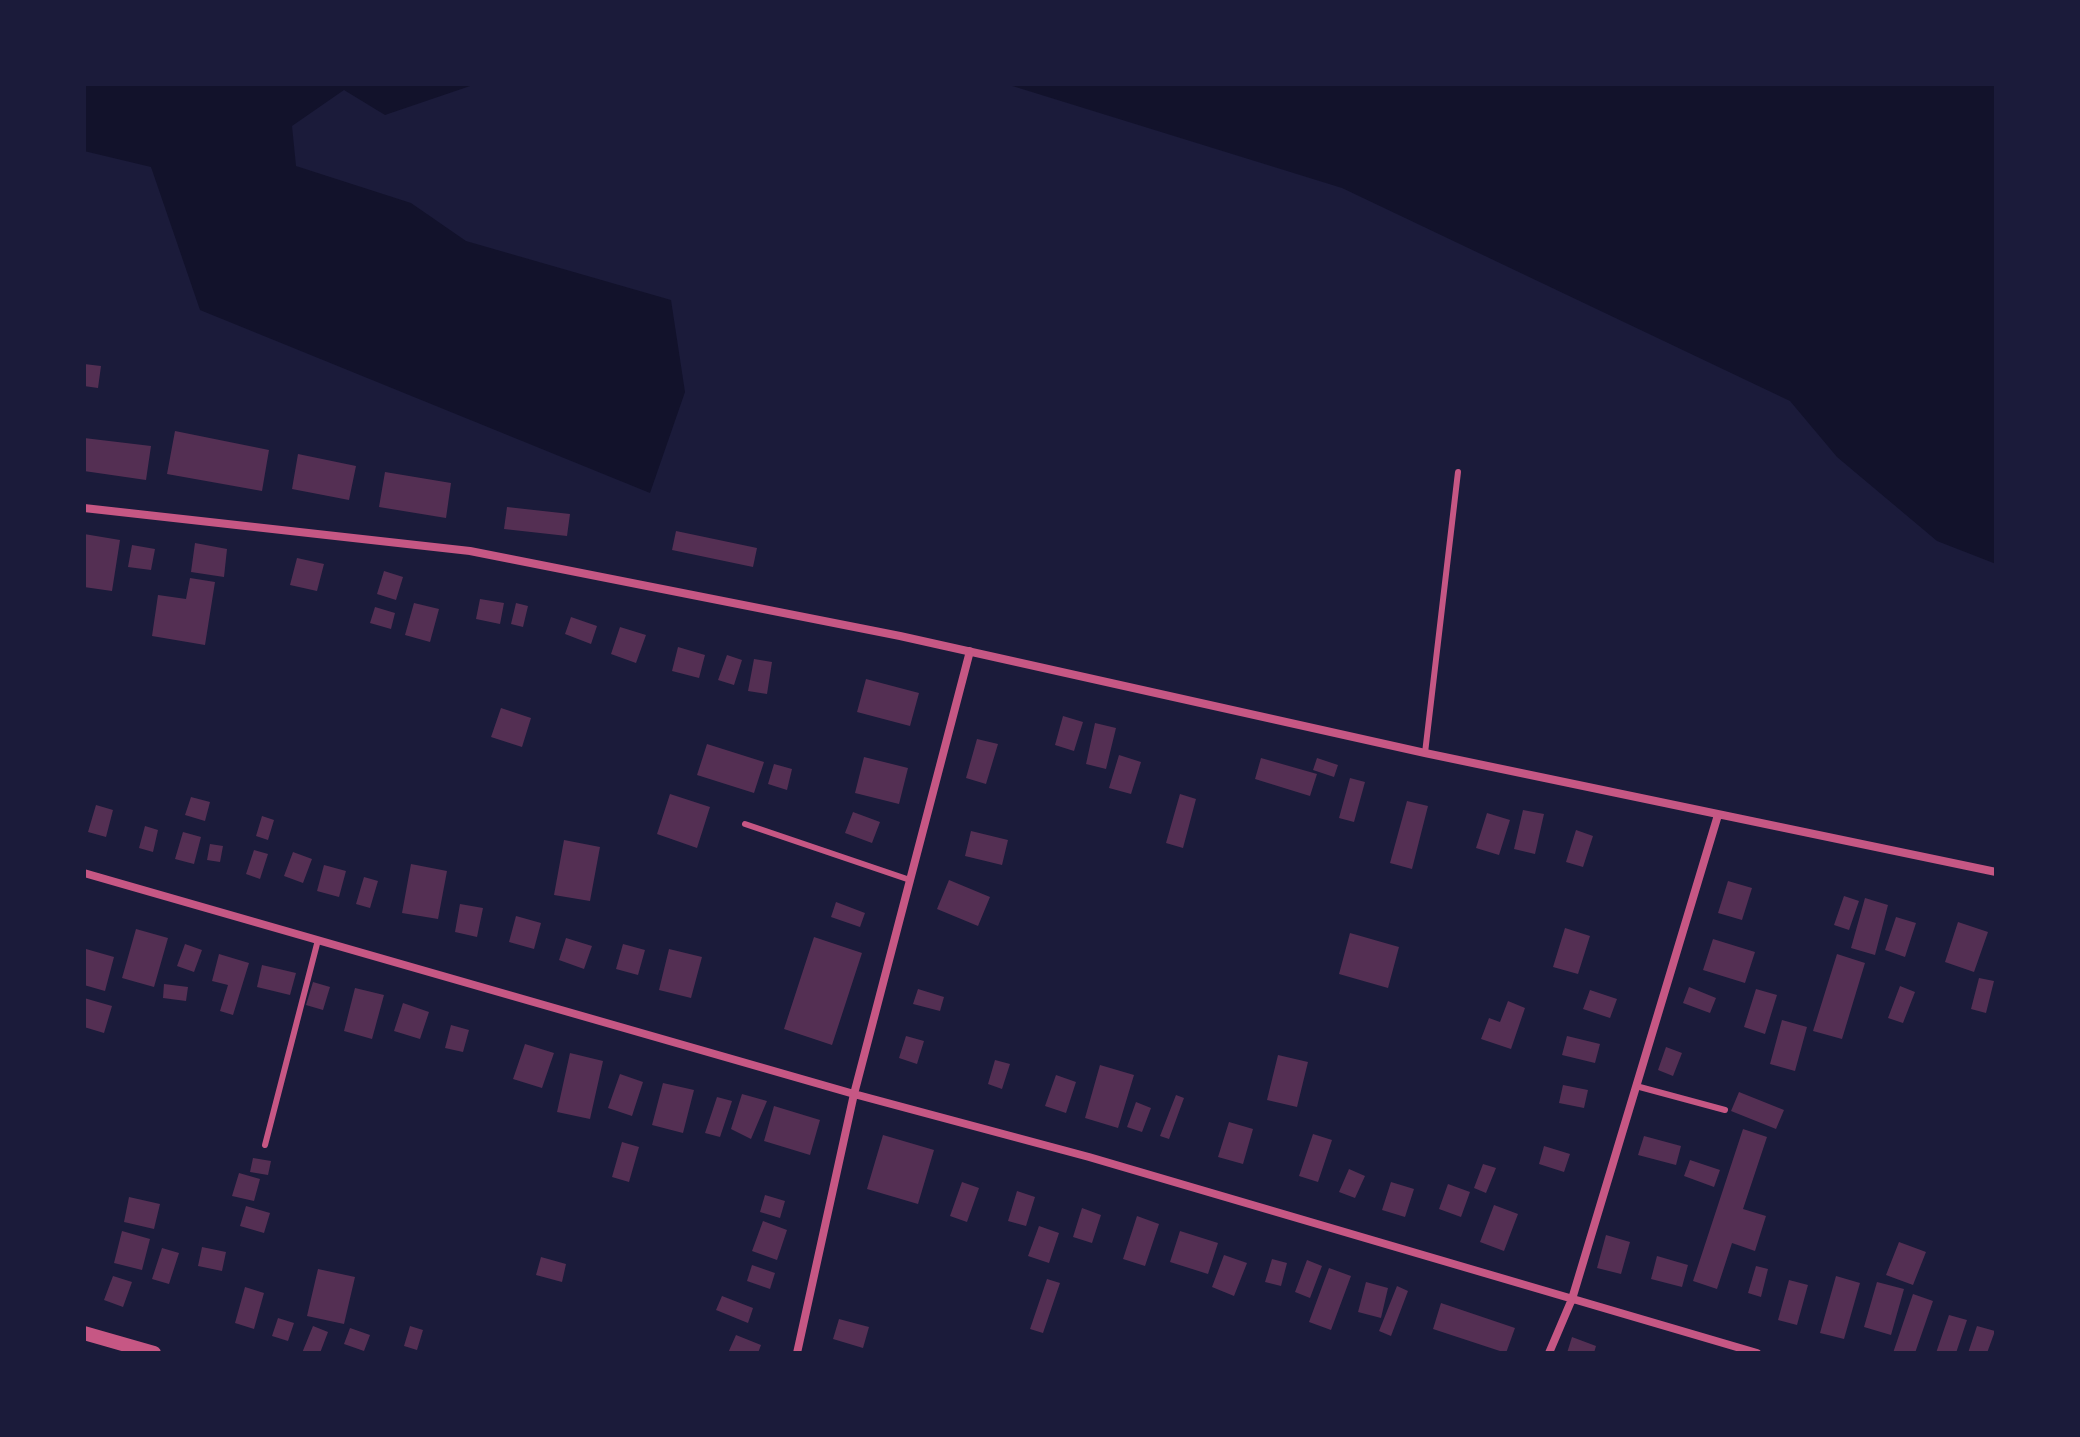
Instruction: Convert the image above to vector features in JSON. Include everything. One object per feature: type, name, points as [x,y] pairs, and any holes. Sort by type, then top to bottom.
[{"type":"street","points":[[84,508],[470,551],[970,651],[1425,753],[1996,872]]},
{"type":"street","points":[[797,1353],[854,1094],[970,651]]},
{"type":"street","points":[[1549,1353],[1572,1299],[1718,815]]},
{"type":"street","points":[[84,873],[854,1094],[1089,1157],[1757,1353]]},
{"type":"street","points":[[84,1333],[154,1353]]},
{"type":"lane","points":[[1425,753],[1458,472]]},
{"type":"lane","points":[[745,824],[910,880]]},
{"type":"lane","points":[[265,1145],[318,940]]},
{"type":"lane","points":[[1636,1086],[1725,1110]]},
{"type":"shaded area","points":[[84,84],[476,84],[385,115],[344,90],[292,126],[296,166],[411,203],[466,241],[671,300],[685,392],[650,493],[200,310],[151,167],[84,151]]},
{"type":"shaded area","points":[[1006,84],[1996,84],[1996,564],[1937,541],[1837,457],[1790,401],[1342,188]]},
{"type":"building","points":[[84,364],[101,366],[98,388],[84,386]]},
{"type":"building","points":[[175,431],[269,450],[262,491],[167,474]]},
{"type":"building","points":[[84,438],[151,446],[146,480],[84,471]]},
{"type":"building","points":[[298,454],[356,466],[349,500],[292,489]]},
{"type":"building","points":[[385,472],[451,483],[446,518],[379,507]]},
{"type":"building","points":[[507,507],[570,514],[567,536],[504,529]]},
{"type":"building","points":[[676,531],[757,548],[753,567],[672,550]]},
{"type":"building","points":[[84,534],[120,540],[112,591],[84,587]]},
{"type":"building","points":[[195,543],[227,549],[224,577],[191,572]]},
{"type":"building","points":[[132,545],[155,549],[151,570],[128,567]]},
{"type":"building","points":[[297,558],[324,564],[317,591],[290,585]]},
{"type":"building","points":[[384,571],[403,577],[396,600],[377,594]]},
{"type":"building","points":[[190,578],[215,582],[205,645],[152,636],[158,595],[186,599]]},
{"type":"building","points":[[480,599],[504,603],[500,624],[476,619]]},
{"type":"building","points":[[414,603],[439,609],[430,642],[405,635]]},
{"type":"building","points":[[516,603],[528,606],[523,627],[511,624]]},
{"type":"building","points":[[375,607],[395,613],[391,629],[370,623]]},
{"type":"building","points":[[571,617],[597,626],[591,644],[565,634]]},
{"type":"building","points":[[620,627],[646,635],[636,663],[611,654]]},
{"type":"building","points":[[678,647],[705,655],[699,678],[672,671]]},
{"type":"building","points":[[727,655],[742,660],[734,685],[718,680]]},
{"type":"building","points":[[754,659],[772,662],[767,694],[748,691]]},
{"type":"building","points":[[866,679],[919,693],[910,726],[857,712]]},
{"type":"building","points":[[501,708],[531,718],[522,747],[491,737]]},
{"type":"building","points":[[1063,716],[1083,722],[1074,751],[1055,745]]},
{"type":"building","points":[[1095,723],[1116,728],[1106,769],[1086,764]]},
{"type":"building","points":[[977,739],[998,744],[986,784],[966,778]]},
{"type":"building","points":[[707,744],[764,762],[754,793],[697,775]]},
{"type":"building","points":[[1119,755],[1141,762],[1131,794],[1109,788]]},
{"type":"building","points":[[864,757],[908,768],[899,804],[855,793]]},
{"type":"building","points":[[1261,758],[1317,774],[1310,796],[1255,779]]},
{"type":"building","points":[[1317,758],[1338,765],[1334,777],[1313,770]]},
{"type":"building","points":[[774,764],[792,769],[787,790],[768,784]]},
{"type":"building","points":[[1350,778],[1365,782],[1354,822],[1339,818]]},
{"type":"building","points":[[670,794],[710,807],[697,848],[657,834]]},
{"type":"building","points":[[1180,794],[1196,799],[1183,848],[1166,843]]},
{"type":"building","points":[[191,797],[210,802],[205,821],[185,815]]},
{"type":"building","points":[[1407,801],[1428,806],[1412,869],[1390,863]]},
{"type":"building","points":[[96,805],[113,810],[106,837],[88,832]]},
{"type":"building","points":[[1523,810],[1544,814],[1535,854],[1514,849]]},
{"type":"building","points":[[853,812],[880,822],[872,843],[845,833]]},
{"type":"building","points":[[1487,813],[1510,820],[1499,855],[1476,848]]},
{"type":"building","points":[[262,816],[274,820],[268,840],[256,836]]},
{"type":"building","points":[[145,826],[158,830],[153,852],[139,848]]},
{"type":"building","points":[[1576,830],[1593,836],[1583,867],[1566,862]]},
{"type":"building","points":[[971,831],[1008,840],[1002,865],[965,856]]},
{"type":"building","points":[[183,832],[201,837],[194,864],[175,859]]},
{"type":"building","points":[[564,840],[600,847],[590,901],[554,895]]},
{"type":"building","points":[[210,844],[223,846],[220,862],[207,860]]},
{"type":"building","points":[[254,850],[268,854],[260,879],[246,874]]},
{"type":"building","points":[[293,852],[312,859],[303,883],[284,876]]},
{"type":"building","points":[[411,864],[447,871],[438,919],[402,913]]},
{"type":"building","points":[[324,865],[346,871],[339,897],[317,891]]},
{"type":"building","points":[[364,877],[378,881],[370,908],[356,904]]},
{"type":"building","points":[[949,880],[990,897],[978,926],[937,909]]},
{"type":"building","points":[[1728,881],[1752,888],[1742,920],[1718,913]]},
{"type":"building","points":[[1844,896],[1859,901],[1849,930],[1834,925]]},
{"type":"building","points":[[1865,898],[1888,905],[1875,955],[1851,948]]},
{"type":"building","points":[[836,902],[865,913],[860,927],[831,917]]},
{"type":"building","points":[[460,904],[483,908],[477,937],[455,932]]},
{"type":"building","points":[[516,916],[541,923],[534,949],[509,942]]},
{"type":"building","points":[[1896,917],[1916,923],[1905,957],[1885,950]]},
{"type":"building","points":[[1958,922],[1988,932],[1974,972],[1945,962]]},
{"type":"building","points":[[1565,928],[1590,936],[1578,974],[1553,967]]},
{"type":"building","points":[[136,929],[168,938],[154,987],[122,978]]},
{"type":"building","points":[[1350,933],[1399,947],[1388,988],[1339,974]]},
{"type":"building","points":[[814,937],[862,953],[832,1045],[784,1029]]},
{"type":"building","points":[[566,938],[592,946],[584,969],[559,960]]},
{"type":"building","points":[[1713,939],[1755,952],[1745,983],[1703,970]]},
{"type":"building","points":[[185,944],[202,950],[194,972],[177,966]]},
{"type":"building","points":[[623,944],[645,950],[638,975],[616,969]]},
{"type":"building","points":[[86,949],[114,957],[105,991],[84,985]]},
{"type":"building","points":[[669,949],[702,957],[691,998],[659,990]]},
{"type":"building","points":[[219,954],[249,963],[233,1015],[220,1011],[228,985],[212,981]]},
{"type":"building","points":[[1837,954],[1865,963],[1842,1039],[1813,1031]]},
{"type":"building","points":[[262,965],[296,973],[290,995],[257,987]]},
{"type":"building","points":[[1979,978],[1994,981],[1986,1013],[1971,1009]]},
{"type":"building","points":[[313,982],[330,987],[323,1010],[306,1005]]},
{"type":"building","points":[[164,984],[188,987],[186,1001],[163,998]]},
{"type":"building","points":[[1900,986],[1915,992],[1903,1023],[1888,1018]]},
{"type":"building","points":[[1689,987],[1716,998],[1710,1013],[1683,1003]]},
{"type":"building","points":[[355,988],[384,995],[372,1039],[344,1031]]},
{"type":"building","points":[[918,989],[944,997],[940,1011],[913,1004]]},
{"type":"building","points":[[1756,989],[1777,995],[1765,1034],[1744,1027]]},
{"type":"building","points":[[1590,990],[1617,999],[1610,1018],[1583,1009]]},
{"type":"building","points":[[84,998],[112,1006],[104,1033],[84,1027]]},
{"type":"building","points":[[1508,1001],[1525,1008],[1511,1049],[1481,1039],[1489,1018],[1500,1022]]},
{"type":"building","points":[[403,1003],[429,1012],[420,1039],[394,1031]]},
{"type":"building","points":[[1782,1020],[1807,1027],[1795,1071],[1770,1064]]},
{"type":"building","points":[[451,1025],[469,1030],[463,1052],[445,1048]]},
{"type":"building","points":[[906,1036],[924,1041],[917,1064],[899,1058]]},
{"type":"building","points":[[1567,1036],[1600,1044],[1595,1063],[1562,1055]]},
{"type":"building","points":[[525,1044],[554,1053],[542,1088],[513,1079]]},
{"type":"building","points":[[1666,1047],[1682,1053],[1673,1076],[1658,1070]]},
{"type":"building","points":[[570,1053],[603,1061],[590,1119],[557,1112]]},
{"type":"building","points":[[1278,1055],[1308,1062],[1297,1107],[1267,1100]]},
{"type":"building","points":[[995,1060],[1010,1064],[1002,1089],[988,1084]]},
{"type":"building","points":[[1100,1065],[1134,1075],[1118,1128],[1085,1118]]},
{"type":"building","points":[[620,1074],[643,1082],[632,1116],[608,1108]]},
{"type":"building","points":[[1056,1075],[1076,1082],[1066,1113],[1045,1106]]},
{"type":"building","points":[[663,1083],[694,1090],[683,1133],[652,1125]]},
{"type":"building","points":[[1563,1085],[1588,1090],[1584,1108],[1559,1103]]},
{"type":"building","points":[[1739,1092],[1784,1110],[1776,1129],[1731,1111]]},
{"type":"building","points":[[742,1094],[767,1101],[751,1139],[731,1129]]},
{"type":"building","points":[[1176,1095],[1184,1098],[1169,1139],[1160,1136]]},
{"type":"building","points":[[717,1097],[732,1101],[720,1137],[705,1133]]},
{"type":"building","points":[[1136,1102],[1151,1108],[1142,1132],[1127,1127]]},
{"type":"building","points":[[774,1106],[820,1120],[810,1155],[764,1141]]},
{"type":"building","points":[[1229,1122],[1253,1129],[1243,1164],[1218,1157]]},
{"type":"building","points":[[1743,1129],[1767,1137],[1743,1209],[1766,1216],[1755,1251],[1732,1243],[1717,1289],[1693,1281]]},
{"type":"building","points":[[1313,1134],[1332,1140],[1318,1182],[1299,1176]]},
{"type":"building","points":[[883,1135],[934,1150],[918,1204],[867,1189]]},
{"type":"building","points":[[1644,1136],[1681,1146],[1676,1165],[1638,1155]]},
{"type":"building","points":[[622,1142],[639,1147],[629,1182],[612,1177]]},
{"type":"building","points":[[1544,1146],[1570,1154],[1564,1172],[1539,1164]]},
{"type":"building","points":[[253,1158],[271,1161],[268,1175],[250,1172]]},
{"type":"building","points":[[1690,1160],[1720,1170],[1714,1187],[1684,1176]]},
{"type":"building","points":[[1483,1164],[1496,1168],[1486,1193],[1474,1188]]},
{"type":"building","points":[[1349,1169],[1365,1176],[1355,1198],[1339,1192]]},
{"type":"building","points":[[239,1173],[260,1179],[254,1201],[232,1196]]},
{"type":"building","points":[[962,1182],[979,1188],[967,1222],[950,1216]]},
{"type":"building","points":[[1391,1182],[1414,1189],[1405,1217],[1382,1210]]},
{"type":"building","points":[[1448,1184],[1470,1192],[1461,1217],[1439,1209]]},
{"type":"building","points":[[1017,1191],[1035,1197],[1026,1226],[1008,1221]]},
{"type":"building","points":[[765,1195],[785,1201],[780,1218],[760,1212]]},
{"type":"building","points":[[129,1197],[160,1204],[154,1229],[124,1222]]},
{"type":"building","points":[[1494,1205],[1518,1214],[1504,1251],[1480,1242]]},
{"type":"building","points":[[246,1206],[270,1213],[264,1233],[240,1226]]},
{"type":"building","points":[[1082,1208],[1101,1215],[1092,1243],[1073,1237]]},
{"type":"building","points":[[1137,1216],[1159,1224],[1145,1266],[1123,1259]]},
{"type":"building","points":[[763,1221],[787,1230],[777,1260],[752,1251]]},
{"type":"building","points":[[1039,1226],[1059,1233],[1049,1263],[1028,1256]]},
{"type":"building","points":[[122,1231],[150,1239],[142,1270],[114,1263]]},
{"type":"building","points":[[1180,1231],[1218,1243],[1208,1274],[1170,1262]]},
{"type":"building","points":[[1606,1235],[1630,1242],[1621,1274],[1597,1268]]},
{"type":"building","points":[[1899,1242],[1926,1252],[1913,1285],[1886,1275]]},
{"type":"building","points":[[202,1247],[226,1252],[222,1271],[198,1266]]},
{"type":"building","points":[[162,1248],[179,1253],[169,1284],[152,1279]]},
{"type":"building","points":[[1224,1255],[1247,1263],[1234,1296],[1212,1287]]},
{"type":"building","points":[[1657,1256],[1688,1265],[1682,1287],[1651,1279]]},
{"type":"building","points":[[541,1257],[566,1264],[562,1282],[536,1275]]},
{"type":"building","points":[[1272,1259],[1287,1263],[1281,1286],[1265,1282]]},
{"type":"building","points":[[1307,1260],[1322,1266],[1310,1298],[1295,1292]]},
{"type":"building","points":[[752,1265],[775,1273],[770,1289],[747,1281]]},
{"type":"building","points":[[1756,1266],[1768,1269],[1761,1297],[1748,1293]]},
{"type":"building","points":[[1329,1268],[1351,1276],[1331,1330],[1309,1322]]},
{"type":"building","points":[[318,1269],[355,1277],[344,1324],[307,1316]]},
{"type":"building","points":[[113,1276],[132,1282],[123,1307],[104,1300]]},
{"type":"building","points":[[1836,1276],[1860,1283],[1844,1339],[1820,1333]]},
{"type":"building","points":[[1047,1279],[1060,1283],[1043,1333],[1030,1329]]},
{"type":"building","points":[[1789,1280],[1808,1285],[1797,1325],[1778,1320]]},
{"type":"building","points":[[1366,1282],[1388,1288],[1381,1318],[1358,1312]]},
{"type":"building","points":[[1877,1282],[1904,1289],[1891,1335],[1864,1327]]},
{"type":"building","points":[[1397,1286],[1408,1291],[1391,1336],[1379,1331]]},
{"type":"building","points":[[245,1287],[264,1293],[254,1329],[235,1323]]},
{"type":"building","points":[[1913,1294],[1933,1301],[1915,1353],[1893,1353]]},
{"type":"building","points":[[722,1296],[753,1308],[748,1323],[716,1310]]},
{"type":"building","points":[[1441,1303],[1515,1328],[1506,1353],[1433,1329]]},
{"type":"building","points":[[1949,1315],[1967,1320],[1956,1353],[1936,1353]]},
{"type":"building","points":[[278,1318],[294,1323],[288,1341],[272,1336]]},
{"type":"building","points":[[839,1319],[869,1327],[863,1348],[833,1339]]},
{"type":"building","points":[[313,1326],[328,1332],[320,1353],[302,1353]]},
{"type":"building","points":[[410,1326],[423,1330],[417,1350],[404,1346]]},
{"type":"building","points":[[1977,1326],[1995,1331],[1987,1353],[1968,1353]]},
{"type":"building","points":[[350,1328],[370,1335],[364,1351],[344,1344]]},
{"type":"building","points":[[736,1335],[761,1345],[758,1353],[728,1353]]},
{"type":"building","points":[[1572,1337],[1596,1346],[1594,1353],[1567,1353]]}]
